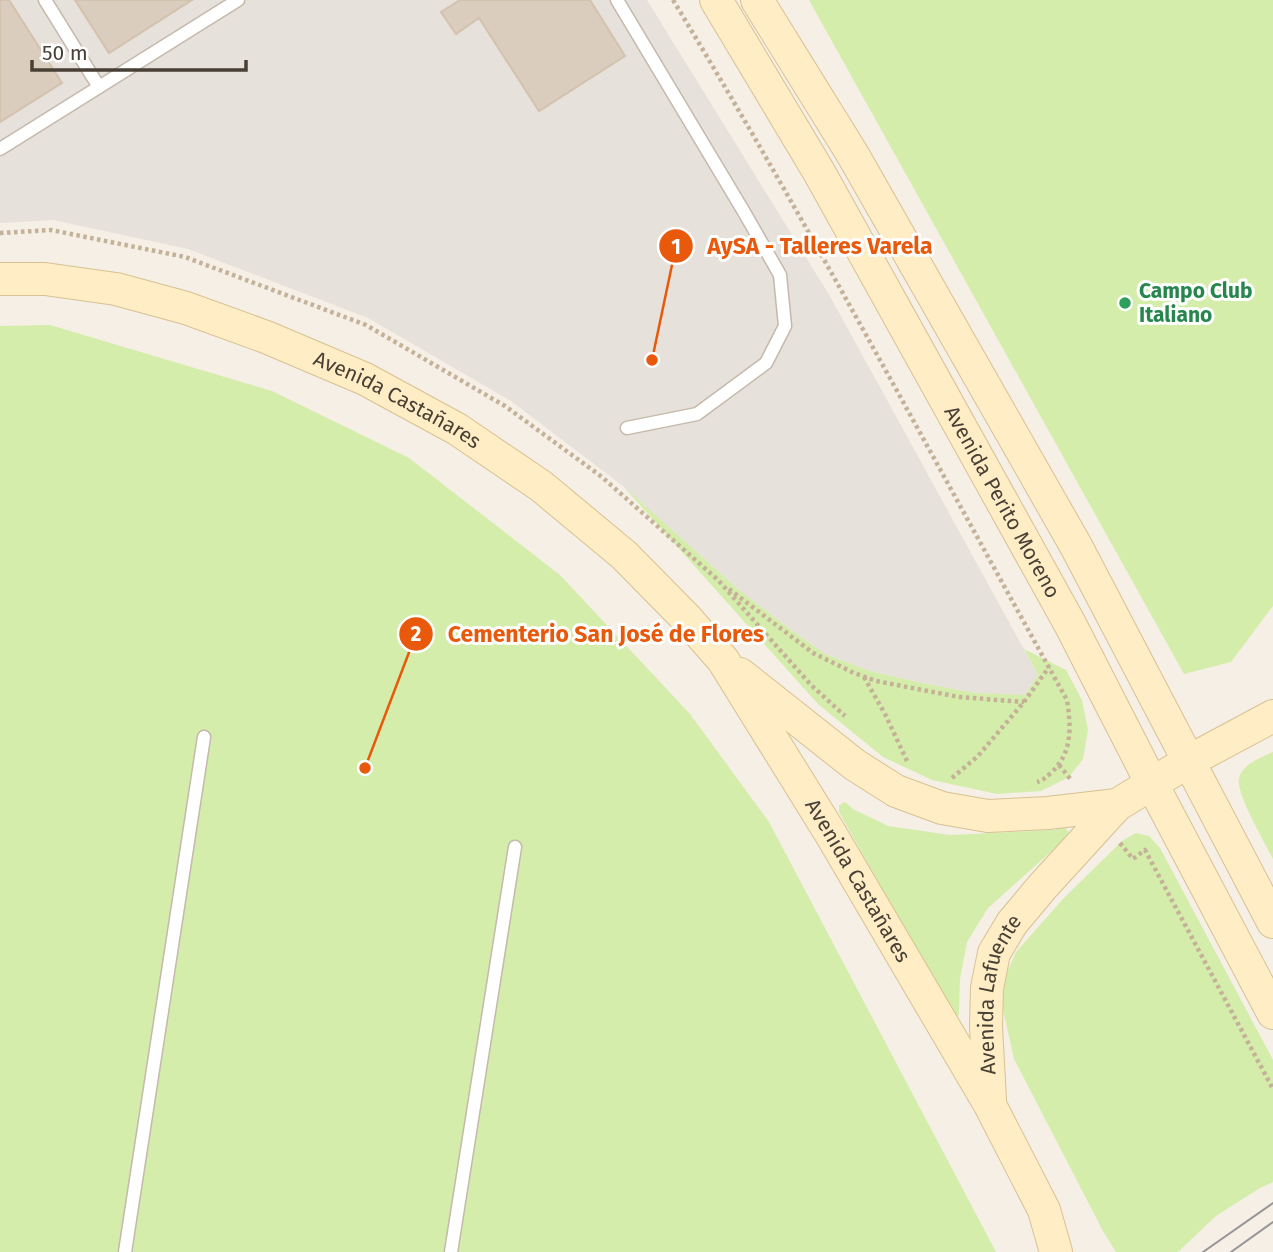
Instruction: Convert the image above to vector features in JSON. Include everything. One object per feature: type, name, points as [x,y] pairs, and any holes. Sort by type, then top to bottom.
[{"type":"main road","name":"Avenida Perito Moreno","points":[[716,0],[819,172],[1070,624],[1273,1013]]},
{"type":"main road","name":"Avenida Perito Moreno","points":[[757,0],[853,155],[1069,534],[1273,922]]},
{"type":"main road","name":"Avenida Castañares","points":[[0,279],[45,279],[116,289],[186,308],[265,337],[365,379],[457,429],[541,486],[624,555],[723,660],[829,831],[990,1104]]},
{"type":"main road","name":"Avenida Castañares","points":[[723,660],[855,765],[896,791],[942,808],[988,816],[1104,811]]},
{"type":"main road","points":[[1104,811],[1273,716]]},
{"type":"main road","name":"Avenida Lafuente","points":[[1056,1252],[1044,1210],[990,1104],[987,988],[994,953],[1012,923],[1104,811]]},
{"type":"main road","name":"Avenida Lafuente","points":[[1044,1210],[1078,1252]]},
{"type":"lane","points":[[45,0],[99,87]]},
{"type":"lane","points":[[0,149],[238,0]]},
{"type":"lane","points":[[617,0],[780,275],[785,326],[766,363],[697,414],[627,428]]},
{"type":"lane","points":[[125,1252],[204,737]]},
{"type":"lane","points":[[452,1252],[515,847]]},
{"type":"path","points":[[673,0],[870,342],[1067,700],[1070,719],[1069,745],[1059,765],[1044,780],[1034,783]]},
{"type":"path","points":[[0,233],[51,230],[185,257],[366,325],[505,406],[602,477],[718,580],[813,653],[876,681],[958,697],[1024,702]]},
{"type":"path","points":[[718,580],[811,685],[852,722]]},
{"type":"path","points":[[952,778],[978,756],[1024,702],[1049,667]]},
{"type":"path","points":[[863,676],[907,761]]},
{"type":"path","points":[[896,754],[918,766]]},
{"type":"path","points":[[1059,765],[1104,811],[1133,859],[1145,850],[1273,1089]]},
{"type":"path","points":[[940,774],[963,780]]},
{"type":"shaded area","points":[[0,0],[647,0],[831,298],[1038,675],[1025,696],[976,693],[926,684],[870,671],[825,654],[738,589],[623,486],[511,401],[368,318],[188,249],[53,220],[0,223]]},
{"type":"green space","name":"Campo Club Italiano","points":[[809,0],[1273,0],[1273,606],[1231,662],[1184,674]]},
{"type":"green space","points":[[50,325],[272,391],[409,458],[560,575],[690,714],[769,822],[996,1252],[0,1252],[0,326]]},
{"type":"green space","points":[[623,486],[738,589],[825,654],[870,671],[976,693],[1025,695],[1038,675],[1024,649],[1066,670],[1082,700],[1088,730],[1083,759],[1069,777],[1041,791],[997,794],[932,780],[883,757],[818,704]]},
{"type":"green space","points":[[1273,752],[1273,859],[1246,806],[1239,778],[1244,769],[1253,762]]},
{"type":"green space","points":[[845,802],[853,809],[888,826],[950,835],[1054,830],[1065,827],[1069,833],[988,908],[967,942],[960,979],[959,1015],[956,1017],[953,1016],[839,812],[839,805]]},
{"type":"green space","points":[[1136,833],[1149,836],[1160,848],[1273,1060],[1273,1182],[1216,1216],[1178,1252],[1116,1252],[1014,1059],[1002,1005],[1005,977],[1016,952],[1063,899],[1122,841]]},
{"type":"building","points":[[0,0],[9,0],[62,83],[0,122]]},
{"type":"building","points":[[75,0],[192,0],[109,53]]},
{"type":"building","points":[[460,0],[590,0],[625,56],[539,111],[479,18],[456,34],[441,12]]},
{"type":"tram line","points":[[1203,1252],[1273,1203]]},
{"type":"tram line","points":[[1231,1252],[1273,1222]]},
{"type":"place","name":"Campo Club Italiano","points":[[1125,303]]},
{"type":"place","name":"AySA - Talleres Varela","points":[[652,360]]},
{"type":"place","name":"Cementerio San José de Flores","points":[[365,768]]}]
